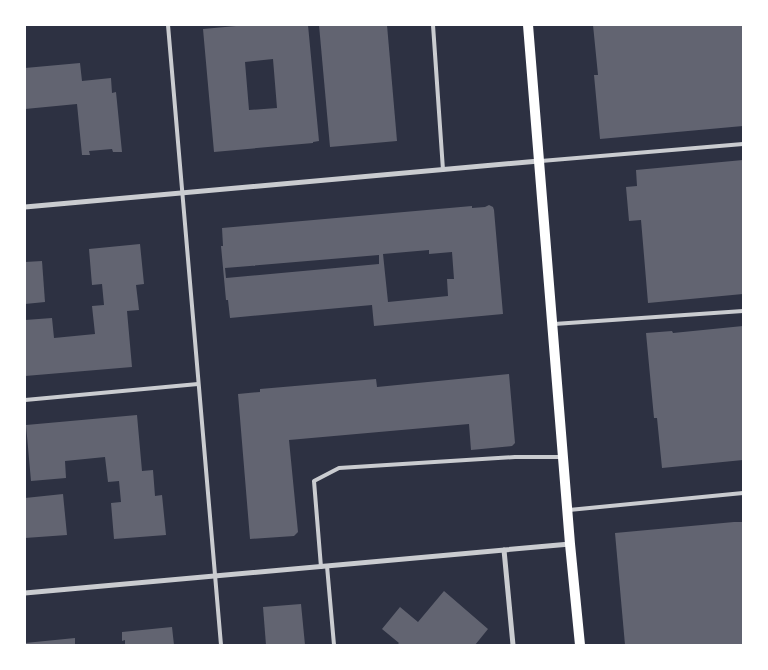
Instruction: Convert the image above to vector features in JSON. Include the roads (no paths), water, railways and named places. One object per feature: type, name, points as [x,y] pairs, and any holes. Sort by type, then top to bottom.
[{"type":"main road","points":[[528,25],[567,511],[580,645]]},
{"type":"street","points":[[25,207],[539,161]]},
{"type":"street","points":[[25,594],[570,544]]},
{"type":"street","points":[[504,550],[513,645]]},
{"type":"lane","points":[[168,25],[221,645]]},
{"type":"lane","points":[[432,25],[443,170]]},
{"type":"lane","points":[[539,161],[743,144]]},
{"type":"lane","points":[[552,324],[743,311]]},
{"type":"lane","points":[[25,400],[198,384]]},
{"type":"lane","points":[[334,645],[314,481],[339,468],[515,457],[563,457]]},
{"type":"lane","points":[[567,511],[743,493]]}]
